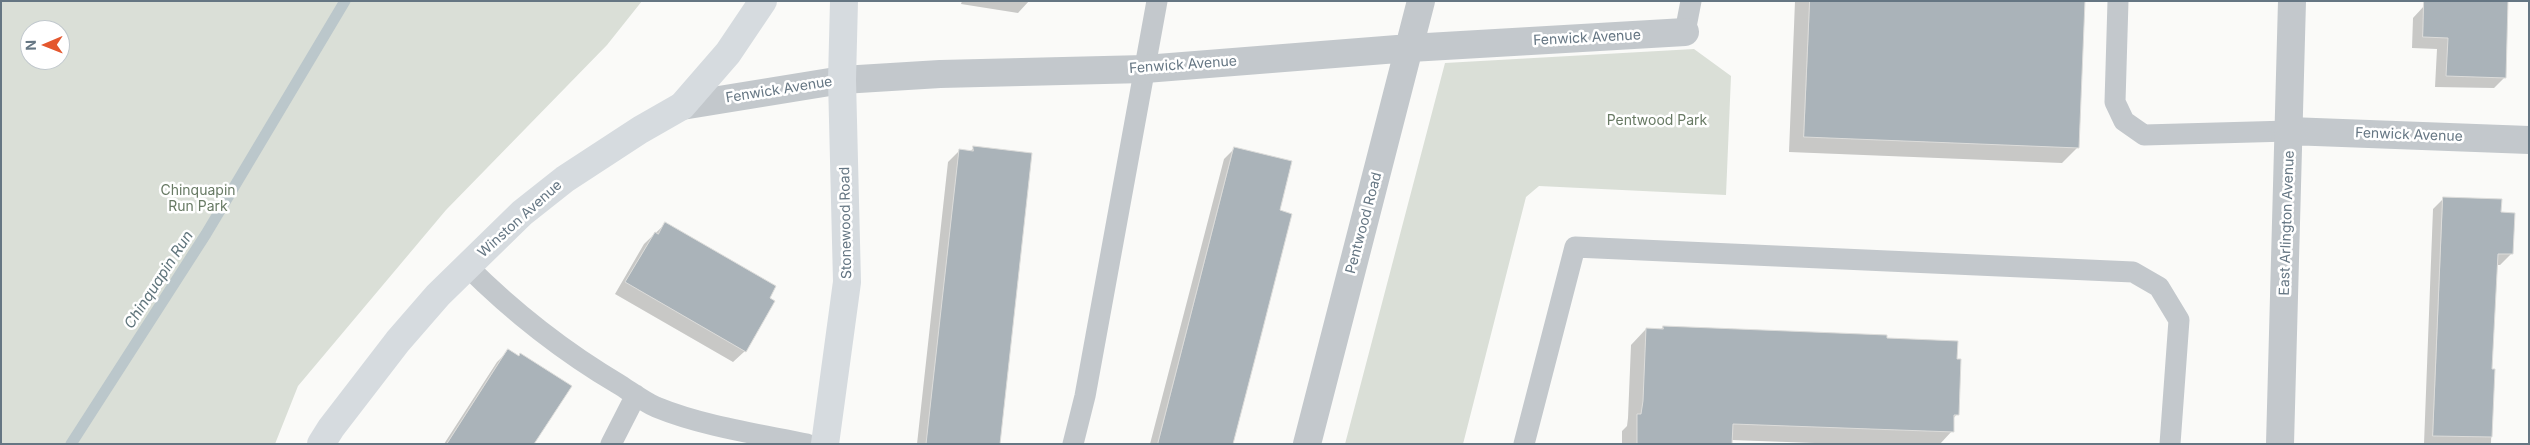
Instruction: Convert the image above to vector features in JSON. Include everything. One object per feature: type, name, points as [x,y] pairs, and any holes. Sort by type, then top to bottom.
[{"type":"street","name":"Winston Avenue","points":[[321,444],[330,428],[438,295],[522,213],[565,179],[640,130],[682,106],[728,53],[763,1]]},
{"type":"street","name":"Stonewood Road","points":[[825,444],[847,282],[842,80],[844,1]]},
{"type":"street","name":"Pentwood Road","points":[[1307,444],[1421,1]]},
{"type":"street","name":"East Arlington Avenue","points":[[2280,444],[2292,1]]},
{"type":"street","name":"Fenwick Avenue","points":[[682,106],[842,80],[940,74],[1145,69],[1410,48],[1685,32]]},
{"type":"street","name":"Fenwick Avenue","points":[[2289,131],[2529,140]]},
{"type":"lane","points":[[1073,444],[1085,396],[1157,1]]},
{"type":"lane","points":[[1685,32],[1691,1]]},
{"type":"lane","points":[[2118,1],[2115,102],[2124,121],[2144,135],[2289,131]]},
{"type":"lane","points":[[1524,444],[1575,247],[2132,272],[2159,287],[2179,320],[2170,444]]},
{"type":"lane","points":[[467,266],[499,298],[590,368],[656,406],[722,427],[808,444]]},
{"type":"lane","points":[[611,444],[636,395]]},
{"type":"green space","name":"Chinquapin Run Park","points":[[1,1],[642,1],[607,45],[446,210],[298,386],[275,444],[1,444]]},
{"type":"green space","name":"Pentwood Park","points":[[1694,49],[1731,76],[1726,195],[1539,186],[1526,197],[1463,444],[1345,444],[1445,63]]},
{"type":"building","points":[[1810,1],[2085,1],[2079,148],[1804,137]]},
{"type":"building","points":[[2424,1],[2508,1],[2506,78],[2446,76],[2448,38],[2423,37]]},
{"type":"building","points":[[973,146],[1032,153],[1000,444],[926,444],[959,149],[973,151]]},
{"type":"building","points":[[1234,147],[1292,161],[1280,210],[1292,214],[1262,332],[1233,444],[1158,444]]},
{"type":"building","points":[[2443,197],[2502,199],[2501,212],[2515,213],[2513,254],[2498,254],[2492,369],[2495,369],[2492,437],[2433,436]]},
{"type":"building","points":[[665,222],[776,286],[770,298],[775,301],[746,352],[625,282],[655,232],[658,234]]},
{"type":"building","points":[[1663,326],[1887,335],[1887,338],[1958,341],[1957,359],[1961,359],[1959,415],[1954,415],[1954,432],[1733,424],[1732,444],[1637,444],[1637,414],[1641,414],[1643,401],[1646,328],[1663,329]]},
{"type":"building","points":[[508,349],[519,356],[520,353],[572,386],[534,444],[447,444]]},
{"type":"waterway","name":"Chinquapin Run","points":[[71,444],[206,234],[345,1]]}]
